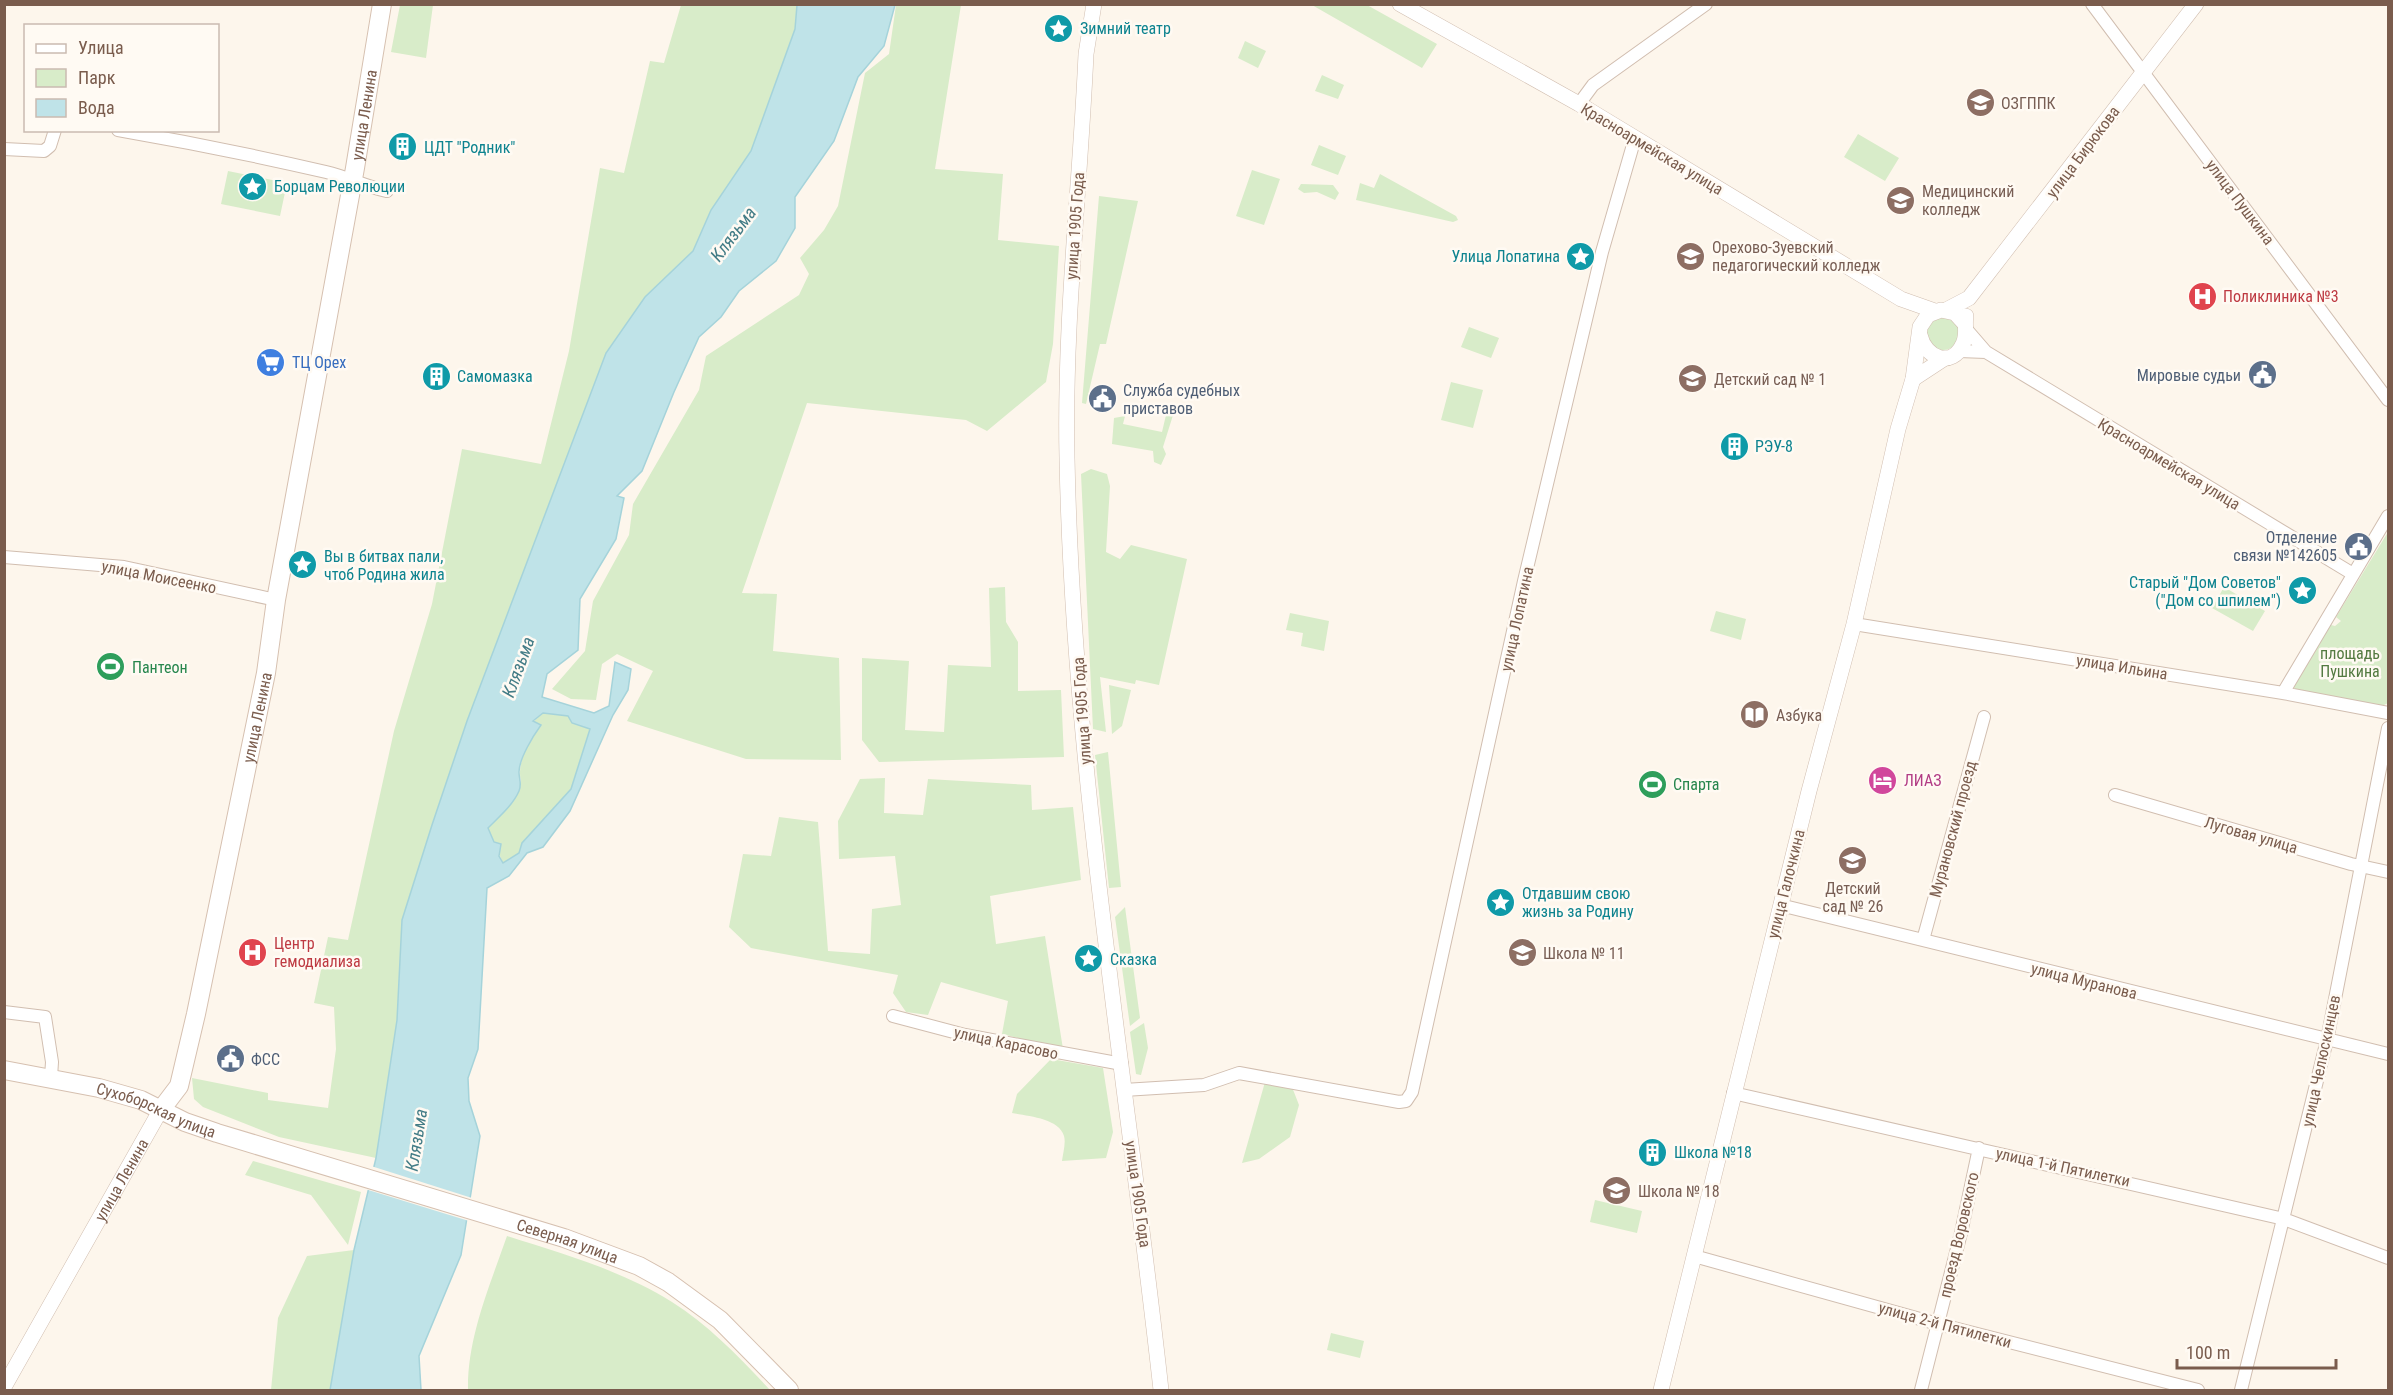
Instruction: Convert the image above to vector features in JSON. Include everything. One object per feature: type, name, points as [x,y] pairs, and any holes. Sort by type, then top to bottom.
[{"type":"main road","name":"улица Ленина","points":[[160,1111],[179,1086],[266,673],[276,600],[353,179],[382,4]]},
{"type":"main road","name":"Сухоборская улица","points":[[4,1070],[51,1077],[141,1100],[160,1111],[206,1129],[305,1160]]},
{"type":"main road","name":"Северная улица","points":[[305,1160],[594,1248],[639,1266],[668,1282],[720,1320],[789,1390]]},
{"type":"street","points":[[1083,4],[1090,28]]},
{"type":"street","name":"улица 1905 Года","points":[[1094,4],[1090,28],[1066,359],[1067,461],[1084,744],[1161,1390]]},
{"type":"street","name":"Красноармейская улица","points":[[1400,4],[1579,104],[1901,299]]},
{"type":"street","points":[[1579,104],[1593,85],[1706,4]]},
{"type":"street","name":"улица Пушкина","points":[[2092,4],[2142,74],[2388,400]]},
{"type":"street","name":"улица Бирюкова","points":[[1969,298],[2196,4]]},
{"type":"street","points":[[4,149],[44,151],[50,146],[54,132]]},
{"type":"street","points":[[130,132],[353,179],[367,188],[387,191]]},
{"type":"street","name":"улица Лопатина","points":[[1124,1090],[1204,1085],[1239,1073],[1399,1102],[1406,1101],[1412,1092],[1524,581],[1602,252],[1635,138]]},
{"type":"street","points":[[1920,331],[1940,311],[1969,298]]},
{"type":"street","points":[[1913,379],[1952,354],[1966,327],[1969,298]]},
{"type":"street","points":[[1901,299],[1940,311],[1955,313],[1986,352]]},
{"type":"street","points":[[1901,299],[1920,331],[1922,345],[1936,357],[1986,352]]},
{"type":"street","name":"улица Галочкина","points":[[1661,1390],[1780,905],[1854,624],[1898,429],[1913,379],[1920,331]]},
{"type":"street","name":"Красноармейская улица","points":[[1986,352],[2353,574]]},
{"type":"street","points":[[2283,693],[2388,516]]},
{"type":"street","name":"улица Моисеенко","points":[[4,557],[124,567],[276,600]]},
{"type":"street","name":"улица Ильина","points":[[1854,624],[2283,693],[2388,713]]},
{"type":"street","name":"Мурановский проезд","points":[[1923,940],[1984,717]]},
{"type":"street","name":"улица Челюскинцев","points":[[2241,1390],[2327,1040],[2388,728]]},
{"type":"street","name":"Луговая улица","points":[[2115,795],[2340,861],[2388,872]]},
{"type":"street","name":"улица Муранова","points":[[1780,905],[2388,1054]]},
{"type":"street","points":[[4,1012],[45,1017],[52,1062],[51,1077]]},
{"type":"street","name":"улица Карасово","points":[[893,1016],[965,1035],[1122,1064]]},
{"type":"street","name":"улица 1-й Пятилетки","points":[[1733,1093],[2284,1219],[2388,1258]]},
{"type":"street","name":"улица Ленина","points":[[4,1388],[111,1193],[160,1111]]},
{"type":"street","name":"проезд Воровского","points":[[1921,1390],[1961,1233],[1978,1149]]},
{"type":"street","name":"улица 2-й Пятилетки","points":[[1694,1256],[1938,1324],[2198,1390]]},
{"type":"green space","points":[[400,5],[433,5],[426,58],[391,52]]},
{"type":"green space","points":[[681,5],[797,5],[795,29],[751,151],[711,210],[693,251],[645,297],[606,353],[467,721],[402,920],[397,1020],[376,1158],[279,1137],[203,1107],[194,1099],[192,1078],[268,1093],[268,1100],[328,1108],[336,1049],[334,1007],[314,1003],[328,937],[348,940],[394,731],[432,604],[462,449],[541,464],[569,351],[600,168],[624,173],[650,61],[664,63]]},
{"type":"green space","points":[[896,5],[961,5],[935,169],[1003,174],[998,240],[1059,246],[1053,344],[1046,382],[987,431],[966,420],[807,403],[742,593],[777,594],[773,651],[839,658],[841,760],[746,759],[627,721],[653,671],[617,654],[602,664],[596,700],[571,699],[552,689],[585,651],[593,601],[629,535],[633,504],[699,390],[706,356],[799,295],[809,274],[800,258],[824,230],[838,206],[865,73],[889,54]]},
{"type":"green space","points":[[1312,5],[1367,5],[1437,44],[1422,68]]},
{"type":"green space","points":[[1245,41],[1266,51],[1258,68],[1238,58]]},
{"type":"green space","points":[[1322,75],[1344,85],[1338,99],[1315,91]]},
{"type":"green space","points":[[1858,134],[1899,158],[1885,181],[1844,157]]},
{"type":"green space","points":[[1319,145],[1346,156],[1338,175],[1311,165]]},
{"type":"green space","points":[[1252,170],[1280,179],[1264,225],[1236,216]]},
{"type":"green space","points":[[228,171],[287,183],[280,216],[221,204]]},
{"type":"green space","points":[[1380,174],[1456,216],[1458,220],[1453,222],[1356,200],[1360,183],[1374,188]]},
{"type":"green space","points":[[1301,184],[1333,185],[1339,193],[1335,200],[1317,192],[1304,193],[1298,189]]},
{"type":"green space","points":[[1099,196],[1138,201],[1106,344],[1100,344],[1086,404],[1082,403]]},
{"type":"green space","points":[[1943,318],[1954,323],[1959,334],[1954,345],[1943,350],[1932,345],[1927,334],[1932,323]]},
{"type":"green space","points":[[1469,327],[1499,338],[1491,358],[1461,347]]},
{"type":"green space","points":[[1451,382],[1483,390],[1473,428],[1441,420]]},
{"type":"green space","points":[[1139,403],[1174,412],[1163,447],[1166,454],[1161,465],[1154,462],[1153,451],[1112,444],[1114,418],[1125,416],[1123,424],[1162,432],[1166,415],[1138,408]]},
{"type":"green space","points":[[1091,469],[1107,474],[1110,486],[1106,552],[1120,559],[1131,545],[1187,559],[1159,685],[1136,680],[1135,684],[1100,677],[1106,732],[1093,729],[1081,474]]},
{"type":"green space","name":"площадь Пушкина","points":[[2388,532],[2388,703],[2382,706],[2298,691],[2294,688],[2295,680],[2319,639],[2331,625],[2335,626],[2341,621],[2336,617]]},
{"type":"green space","points":[[1005,587],[1006,622],[1018,642],[1018,691],[1061,690],[1064,757],[879,762],[862,740],[862,658],[909,661],[905,730],[944,732],[948,665],[991,667],[989,588]]},
{"type":"green space","points":[[2224,587],[2265,611],[2253,631],[2212,608]]},
{"type":"green space","points":[[1716,611],[1746,619],[1741,640],[1710,631]]},
{"type":"green space","points":[[1290,613],[1329,621],[1324,651],[1301,646],[1303,633],[1286,630]]},
{"type":"green space","points":[[1109,685],[1131,690],[1122,726],[1112,734]]},
{"type":"green space","points":[[543,713],[568,716],[573,723],[590,729],[571,789],[522,843],[519,853],[503,863],[488,828],[506,810],[521,781],[522,759],[540,725],[533,722]]},
{"type":"green space","points":[[1108,752],[1121,887],[1109,888],[1095,755]]},
{"type":"green space","points":[[885,778],[884,813],[923,815],[928,779],[1031,785],[1032,810],[1073,807],[1081,880],[990,896],[996,944],[1045,936],[1063,1049],[1002,1034],[1008,1001],[941,982],[928,1015],[906,1012],[893,993],[898,975],[751,948],[729,927],[743,854],[771,856],[779,817],[818,822],[828,951],[870,954],[872,909],[901,905],[895,856],[839,859],[838,821],[860,779]]},
{"type":"green space","points":[[1125,907],[1140,1018],[1130,1026],[1115,917]]},
{"type":"green space","points":[[1144,1023],[1148,1048],[1141,1075],[1136,1074],[1130,1032]]},
{"type":"green space","points":[[1051,1059],[1103,1068],[1113,1132],[1106,1158],[1062,1161],[1064,1136],[1056,1125],[1042,1119],[1012,1113],[1017,1094]]},
{"type":"green space","points":[[1265,1082],[1292,1087],[1299,1105],[1290,1137],[1259,1159],[1242,1163]]},
{"type":"green space","points":[[253,1161],[361,1192],[348,1245],[311,1195],[245,1175]]},
{"type":"green space","points":[[1595,1200],[1642,1211],[1637,1233],[1590,1222]]},
{"type":"green space","points":[[507,1236],[612,1272],[672,1302],[712,1332],[770,1390],[468,1390],[475,1331]]},
{"type":"green space","points":[[354,1250],[330,1390],[271,1390],[278,1318],[307,1256]]},
{"type":"green space","points":[[1331,1333],[1364,1341],[1360,1358],[1327,1350]]},
{"type":"water","name":"Клязьма","points":[[797,5],[895,5],[884,46],[858,77],[834,141],[795,197],[795,228],[776,261],[739,291],[721,317],[699,337],[642,471],[617,496],[624,498],[616,539],[580,599],[578,650],[547,674],[542,697],[594,713],[609,706],[615,662],[631,669],[628,690],[613,715],[570,811],[543,847],[527,853],[509,876],[487,888],[478,1049],[468,1078],[469,1101],[480,1136],[461,1255],[419,1356],[421,1390],[330,1390],[354,1250],[376,1158],[397,1020],[402,920],[467,721],[606,353],[645,297],[693,251],[711,210],[751,151],[795,29]],"holes":[[[543,713],[568,716],[572,723],[590,729],[571,789],[522,843],[519,853],[503,863],[499,856],[501,844],[494,842],[488,828],[509,806],[519,791],[521,761],[541,725],[533,721]]]},
{"type":"pier","points":[[371,1166],[472,1198],[469,1221],[365,1189]]},
{"type":"place","name":"Зимний театр","points":[[1059,28]]},
{"type":"place","name":"ОЗГППК","points":[[1980,103]]},
{"type":"place","name":"ЦДТ \"Родник\"","points":[[403,147]]},
{"type":"place","name":"Борцам Революции","points":[[253,186]]},
{"type":"place","name":"Медицинский колледж","points":[[1901,200]]},
{"type":"place","name":"Улица Лопатина","points":[[1581,256]]},
{"type":"place","name":"Орехово-Зуевский педагогический колледж","points":[[1691,256]]},
{"type":"place","name":"Поликлиника №3","points":[[2202,296]]},
{"type":"place","name":"ТЦ Орех","points":[[271,362]]},
{"type":"place","name":"Мировые судьи","points":[[2262,375]]},
{"type":"place","name":"Самомазка","points":[[436,376]]},
{"type":"place","name":"Детский сад № 1","points":[[1693,379]]},
{"type":"place","name":"Служба судебных приставов","points":[[1102,399]]},
{"type":"place","name":"РЭУ-8","points":[[1734,446]]},
{"type":"place","name":"Отделение связи №142605","points":[[2358,546]]},
{"type":"place","name":"Вы в битвах пали, чтоб Родина жила","points":[[303,565]]},
{"type":"place","name":"Старый \"Дом Советов\" (\"Дом со шпилем\")","points":[[2302,591]]},
{"type":"place","name":"Пантеон","points":[[111,667]]},
{"type":"place","name":"Азбука","points":[[1755,715]]},
{"type":"place","name":"ЛИАЗ","points":[[1883,780]]},
{"type":"place","name":"Спарта","points":[[1652,784]]},
{"type":"place","name":"Детский сад № 26","points":[[1853,860]]},
{"type":"place","name":"Отдавшим свою жизнь за Родину","points":[[1501,902]]},
{"type":"place","name":"Центр гемодиализа","points":[[253,952]]},
{"type":"place","name":"Школа № 11","points":[[1522,953]]},
{"type":"place","name":"Сказка","points":[[1089,959]]},
{"type":"place","name":"ФСС","points":[[230,1059]]},
{"type":"place","name":"Школа №18","points":[[1653,1152]]},
{"type":"place","name":"Школа № 18","points":[[1617,1191]]}]
